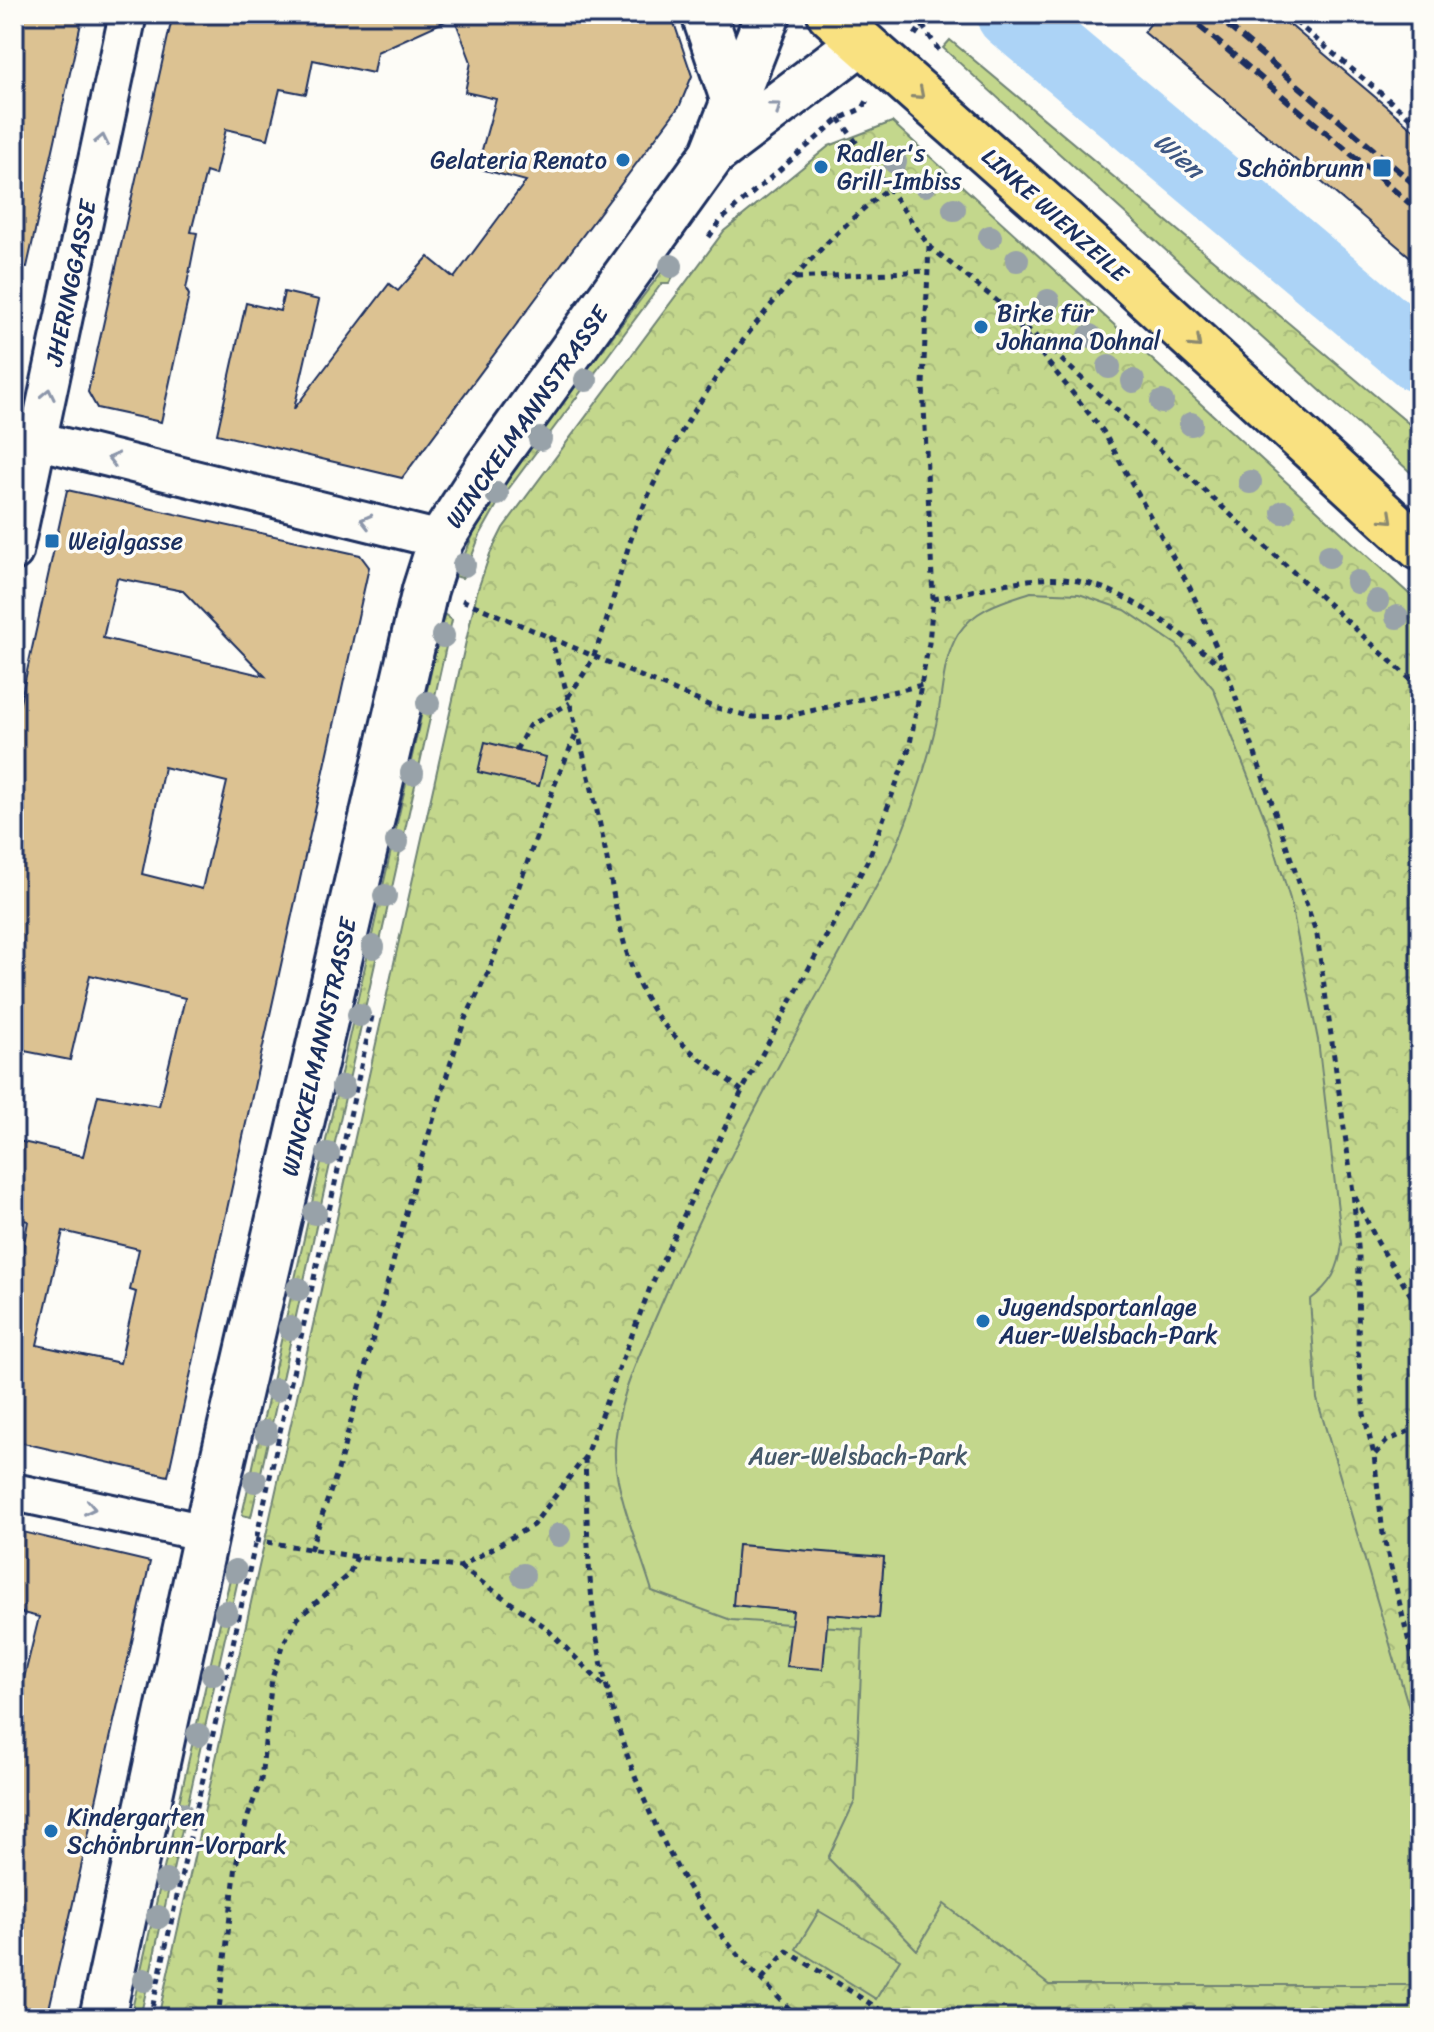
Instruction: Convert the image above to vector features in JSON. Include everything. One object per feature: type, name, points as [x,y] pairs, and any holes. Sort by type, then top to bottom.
[{"type":"main road","points":[[704,14],[734,102]]},
{"type":"main road","name":"WINCKELMANNSTRASSE","points":[[102,2018],[206,1533],[453,595],[441,540],[488,467],[713,154],[768,14]]},
{"type":"main road","name":"WINCKELMANNSTRASSE","points":[[713,154],[884,20]]},
{"type":"main road","name":"LINKE WIENZEILE","points":[[884,20],[1064,221],[1420,548]]},
{"type":"street","name":"JHERINGGASSE","points":[[14,552],[26,438],[128,14]]},
{"type":"street","points":[[26,438],[441,540]]},
{"type":"street","points":[[14,1492],[206,1533]]},
{"type":"path","points":[[1286,14],[1420,126]]},
{"type":"path","points":[[702,246],[721,220],[839,119],[929,246],[1002,305],[1420,688]]},
{"type":"path","points":[[516,750],[529,726],[569,700],[595,654],[635,527],[696,404],[795,278],[831,240],[889,188]]},
{"type":"path","points":[[460,1567],[533,1525],[585,1457],[650,1288],[742,1091],[869,858],[909,749],[922,685],[933,599],[923,428],[929,246]]},
{"type":"path","points":[[795,278],[926,271]]},
{"type":"path","points":[[1002,305],[1103,431],[1190,588],[1226,669],[1317,935],[1353,1192],[1359,1257],[1358,1352],[1364,1414],[1374,1455],[1383,1534],[1420,1688]]},
{"type":"path","points":[[933,599],[1009,582],[1073,579],[1099,586],[1146,609],[1226,669]]},
{"type":"path","points":[[453,595],[713,707],[753,717],[789,716],[922,685]]},
{"type":"path","points":[[453,595],[462,616]]},
{"type":"path","points":[[550,636],[604,844],[618,925],[635,979],[656,1015],[683,1044],[742,1091]]},
{"type":"path","points":[[310,1550],[338,1470],[414,1183],[465,1019],[489,971],[555,784],[577,732]]},
{"type":"path","points":[[150,2018],[376,1001]]},
{"type":"path","points":[[1353,1192],[1378,1243],[1420,1310]]},
{"type":"path","points":[[1374,1455],[1387,1441],[1420,1426]]},
{"type":"path","points":[[585,1457],[593,1612],[609,1692],[642,1795],[664,1847],[716,1929],[798,2018]]},
{"type":"path","points":[[206,1533],[357,1557],[460,1567],[544,1626],[609,1692]]},
{"type":"path","points":[[218,2018],[236,1865],[247,1819],[261,1780],[266,1716],[276,1667],[298,1618],[349,1574],[357,1557]]},
{"type":"path","points":[[762,1979],[787,1951],[893,2018]]},
{"type":"path","points":[[1037,2018],[1063,2010],[1089,2018]]},
{"type":"green space","points":[[950,40],[1420,433],[1420,481],[943,48]]},
{"type":"green space","name":"Auer-Welsbach-Park","points":[[892,122],[1420,604],[1420,2018],[158,2018],[477,592],[490,554],[503,528],[724,231],[829,146]]},
{"type":"green space","points":[[673,257],[681,264],[669,283],[662,283],[498,503],[480,535],[465,574],[462,578],[455,576],[482,515],[517,462]]},
{"type":"green space","name":"Jugendsportanlage Auer-Welsbach-Park","points":[[1031,592],[1079,594],[1125,610],[1177,645],[1213,688],[1267,824],[1290,899],[1318,1040],[1342,1244],[1333,1276],[1310,1300],[1317,1399],[1420,1745],[1420,2018],[1416,2018],[1415,1985],[1049,1985],[944,1904],[917,1950],[828,1858],[855,1801],[863,1629],[731,1620],[652,1591],[624,1505],[616,1472],[615,1439],[623,1401],[643,1346],[710,1197],[889,863],[926,764],[952,645],[965,625],[981,612]],"holes":[[[739,1545],[884,1558],[879,1618],[734,1605]]]},
{"type":"green space","points":[[444,614],[452,620],[251,1517],[242,1515]]},
{"type":"green space","points":[[234,1561],[241,1566],[140,2018],[130,2018]]},
{"type":"green space","points":[[819,1911],[900,1959],[876,1999],[796,1949]]},
{"type":"building","points":[[14,14],[83,14],[27,267],[14,266]]},
{"type":"building","points":[[173,14],[671,14],[692,76],[680,105],[402,478],[217,434],[246,303],[280,311],[284,292],[319,300],[294,409],[389,284],[398,291],[428,257],[454,278],[526,181],[477,168],[496,99],[465,92],[471,62],[454,17],[377,52],[373,73],[313,60],[306,94],[280,89],[268,139],[226,129],[215,175],[206,172],[191,232],[197,233],[186,289],[189,295],[161,422],[97,408],[88,392]]},
{"type":"building","points":[[1158,14],[1277,14],[1420,135],[1420,265],[1144,32]]},
{"type":"building","points":[[67,490],[360,555],[369,567],[168,1476],[14,1441],[14,1300],[28,1221],[14,1218],[14,1140],[83,1156],[98,1095],[159,1106],[185,998],[90,975],[70,1060],[14,1049],[14,730]],"holes":[[[117,578],[183,591],[265,676],[103,638]],[[164,767],[227,782],[202,889],[142,874]],[[63,1231],[139,1249],[130,1290],[136,1292],[120,1363],[37,1345]]]},
{"type":"building","points":[[485,742],[546,757],[539,786],[478,772]]},
{"type":"building","points":[[14,1530],[150,1562],[47,2018],[14,2018],[14,1719],[39,1617],[14,1611]]},
{"type":"building","points":[[738,1545],[884,1557],[879,1618],[828,1614],[823,1669],[786,1666],[793,1611],[733,1605]]},
{"type":"waterway","name":"Wien","points":[[1011,14],[1420,358]]},
{"type":"railway","points":[[1185,14],[1420,212]]},
{"type":"railway","points":[[1214,14],[1420,189]]},
{"type":"place","name":"Gelateria Renato","points":[[623,160]]},
{"type":"place","name":"Radler's Grill-Imbiss","points":[[821,167]]},
{"type":"place","name":"Schönbrunn","points":[[1382,168]]},
{"type":"place","name":"Birke für Johanna Dohnal","points":[[981,327]]},
{"type":"place","name":"Weiglgasse","points":[[52,541]]},
{"type":"place","name":"Jugendsportanlage Auer-Welsbach-Park","points":[[983,1321]]},
{"type":"place","name":"Kindergarten Schönbrunn-Vorpark","points":[[51,1831]]}]
